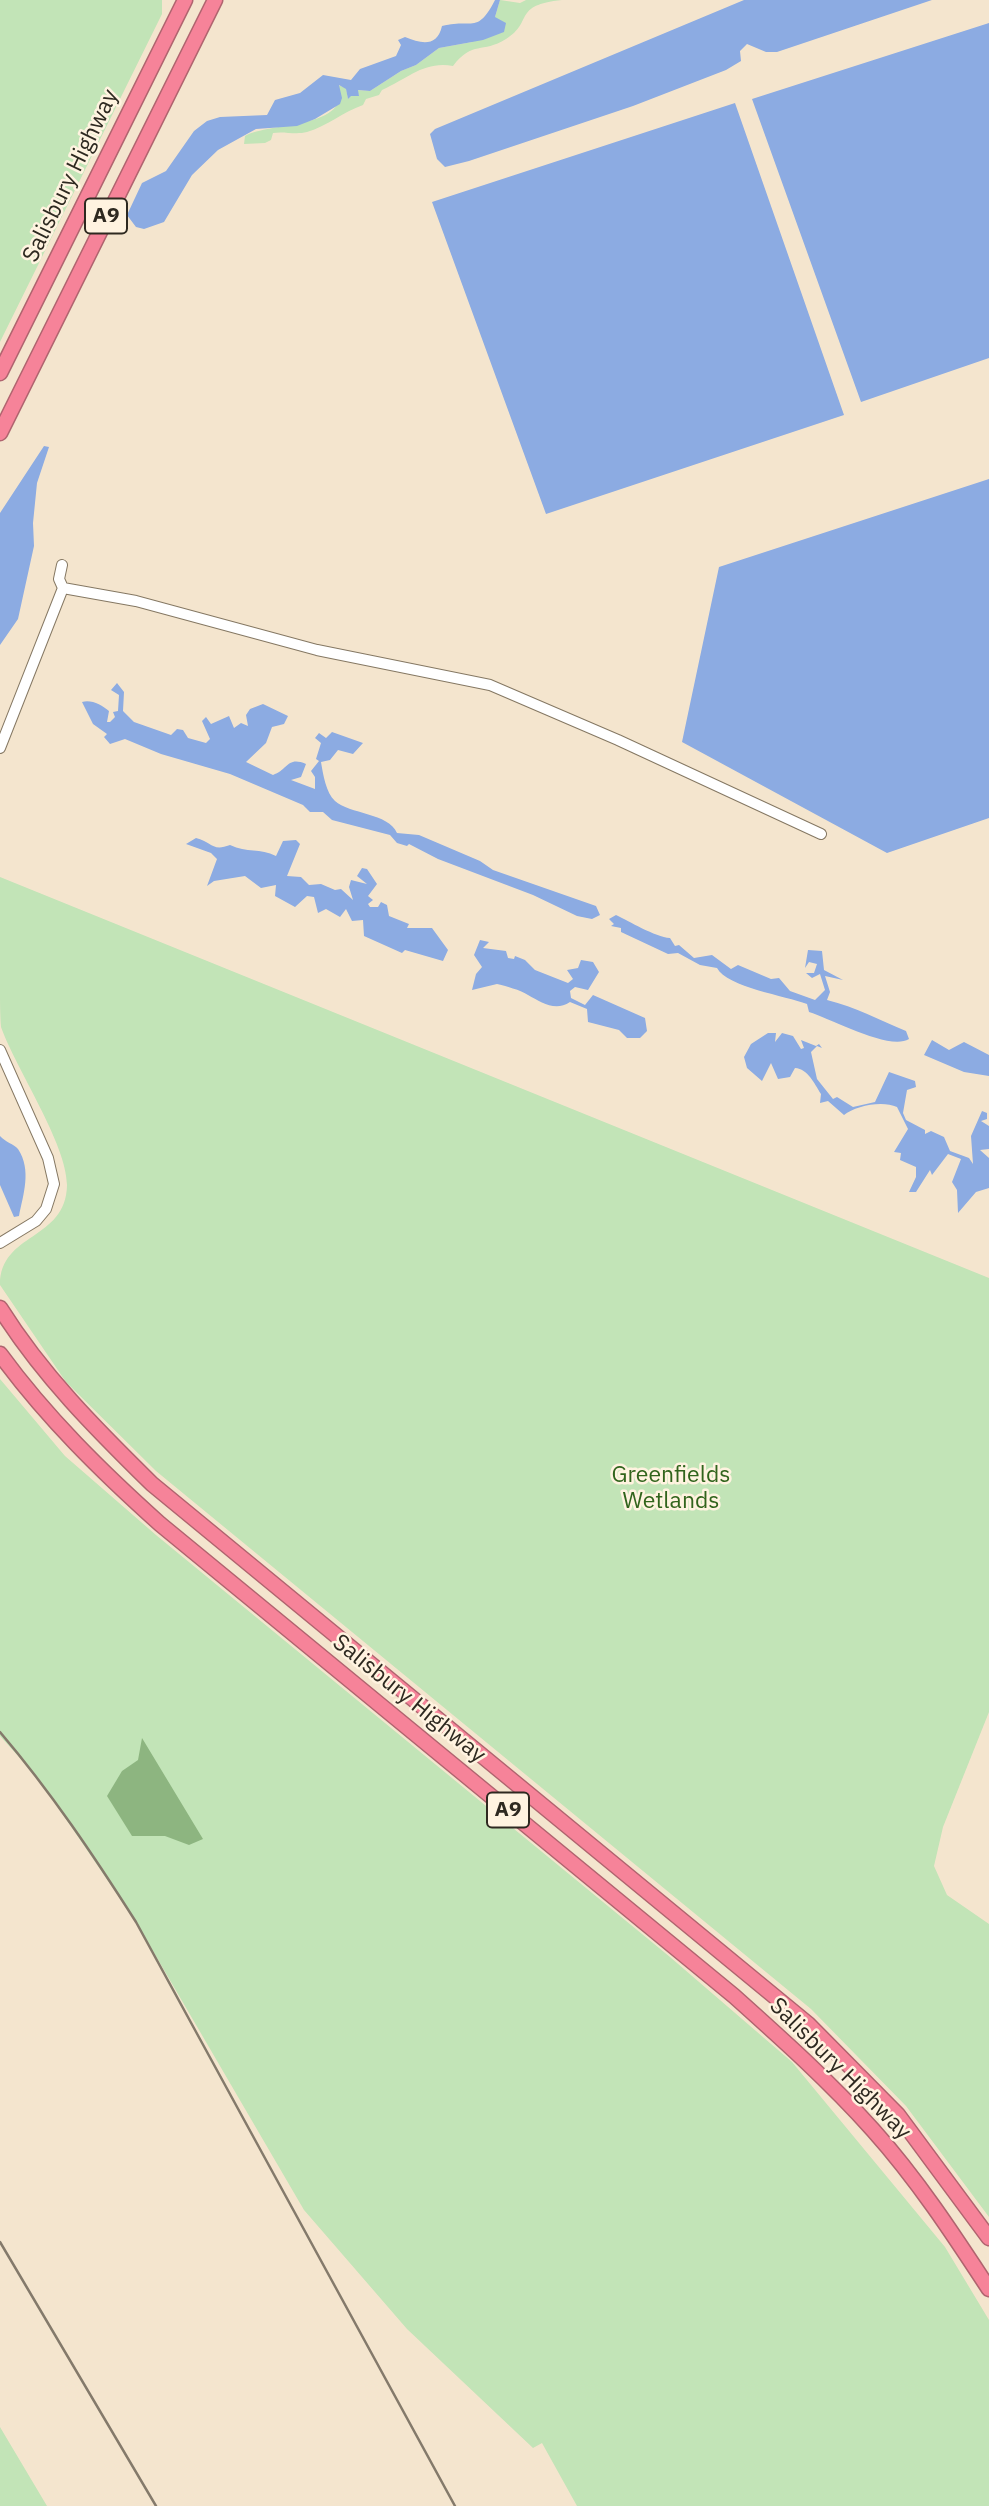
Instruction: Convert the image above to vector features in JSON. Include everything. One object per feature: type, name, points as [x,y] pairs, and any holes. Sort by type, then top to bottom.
[{"type":"highway","name":"Salisbury Highway","points":[[0,373],[185,0]]},
{"type":"highway","name":"A9","points":[[0,433],[215,0]]},
{"type":"highway","name":"Salisbury Highway","points":[[0,1308],[20,1340],[81,1415],[152,1484],[808,2024],[898,2115],[989,2238]]},
{"type":"highway","name":"Salisbury Highway","points":[[0,1354],[60,1425],[116,1484],[160,1524],[734,1996],[788,2044],[874,2131],[941,2216],[989,2289]]},
{"type":"street","points":[[0,748],[63,588],[59,579],[62,565]]},
{"type":"street","points":[[63,588],[136,601],[317,650],[490,685],[618,740],[821,834]]},
{"type":"street","points":[[0,1050],[48,1158],[54,1184],[46,1209],[36,1222],[0,1243]]},
{"type":"green space","points":[[0,0],[162,0],[162,14],[0,342]]},
{"type":"green space","points":[[500,0],[520,3],[526,0],[562,0],[546,2],[530,10],[520,26],[506,39],[466,53],[453,66],[425,68],[382,90],[379,95],[366,99],[363,105],[321,126],[303,133],[273,133],[271,140],[265,143],[244,144],[245,136],[306,122],[333,110],[339,99],[338,85],[346,88],[348,99],[351,95],[359,96],[357,90],[370,91],[401,71],[416,65],[439,48],[472,42],[495,17]]},
{"type":"green space","name":"Greenfields Wetlands","points":[[0,877],[989,1278],[989,1712],[943,1827],[934,1866],[947,1895],[989,1924],[989,2217],[906,2106],[811,2009],[156,1471],[66,1382],[0,1285],[3,1268],[10,1255],[56,1217],[64,1203],[67,1185],[59,1149],[1,1027]]},
{"type":"green space","points":[[0,1379],[65,1456],[156,1535],[670,1957],[792,2062],[945,2247],[989,2320],[989,2506],[577,2506],[542,2443],[533,2448],[407,2329],[304,2210],[136,1922],[38,1778],[0,1736]]},
{"type":"green space","points":[[142,1738],[203,1839],[189,1845],[165,1836],[132,1836],[107,1796],[122,1771],[138,1760]]},
{"type":"green space","points":[[0,2427],[47,2506],[0,2506]]},
{"type":"water","points":[[495,0],[500,0],[495,17],[506,23],[504,32],[483,40],[439,48],[416,65],[401,71],[370,91],[358,90],[359,96],[351,96],[348,99],[346,89],[339,85],[342,98],[340,104],[315,119],[297,126],[256,129],[218,150],[192,175],[164,222],[144,229],[136,227],[127,215],[142,183],[166,171],[194,131],[207,121],[220,117],[267,115],[275,100],[300,93],[323,75],[351,80],[360,69],[396,56],[401,45],[398,40],[405,37],[423,42],[433,41],[442,26],[473,23],[483,18]]},
{"type":"water","points":[[744,0],[932,0],[777,52],[766,52],[747,44],[740,51],[741,61],[726,70],[633,106],[469,161],[445,167],[437,159],[430,134],[435,129]]},
{"type":"water","points":[[989,23],[989,358],[861,402],[752,99]]},
{"type":"water","points":[[735,103],[844,415],[546,514],[432,202]]},
{"type":"water","points":[[44,446],[49,447],[37,483],[34,546],[18,619],[0,645],[0,513]]},
{"type":"water","points":[[989,479],[989,818],[887,853],[682,742],[719,567]]},
{"type":"water","points":[[117,683],[124,692],[123,711],[134,722],[171,735],[177,729],[183,730],[188,738],[206,743],[210,739],[202,721],[206,717],[211,724],[229,716],[234,728],[241,723],[248,726],[246,715],[250,709],[263,704],[288,716],[284,724],[272,727],[266,743],[246,762],[273,775],[291,763],[306,764],[301,777],[291,780],[315,789],[315,777],[311,771],[319,761],[316,759],[321,743],[315,738],[319,733],[326,738],[332,732],[363,743],[353,754],[338,750],[330,760],[321,762],[327,788],[335,801],[349,809],[386,821],[397,833],[419,835],[480,861],[493,870],[596,906],[600,915],[592,919],[577,916],[533,895],[438,859],[409,844],[407,846],[397,843],[390,835],[332,820],[323,812],[310,812],[303,805],[230,774],[161,754],[125,739],[110,744],[104,737],[107,734],[93,724],[82,702],[93,702],[109,711],[107,722],[110,722],[115,717],[113,712],[118,711],[119,695],[111,690]]},
{"type":"water","points":[[196,838],[216,847],[230,845],[276,856],[283,841],[296,840],[300,844],[287,876],[301,877],[309,885],[321,884],[335,890],[341,889],[353,900],[349,887],[351,880],[367,884],[357,876],[362,868],[367,869],[377,884],[368,896],[373,900],[368,904],[370,907],[378,907],[381,902],[387,905],[389,916],[409,924],[407,928],[432,928],[448,950],[443,961],[405,950],[402,953],[364,936],[363,920],[352,921],[346,909],[340,917],[326,909],[318,913],[314,897],[307,896],[295,907],[275,896],[276,885],[261,888],[245,876],[214,881],[207,886],[217,859],[211,853],[186,844]]},
{"type":"water","points":[[616,915],[650,932],[670,938],[675,946],[679,945],[694,958],[712,955],[731,969],[738,965],[771,979],[779,978],[790,991],[815,1000],[825,990],[820,974],[812,978],[806,973],[814,973],[817,964],[809,962],[805,968],[808,950],[822,951],[824,970],[843,980],[825,976],[830,992],[827,1000],[906,1031],[909,1039],[900,1042],[888,1041],[860,1033],[809,1012],[807,1004],[744,986],[723,975],[717,968],[700,965],[678,953],[668,954],[621,932],[621,928],[611,926],[614,924],[609,919]]},
{"type":"water","points":[[480,940],[489,942],[483,948],[506,951],[508,958],[514,959],[515,956],[525,960],[535,970],[568,983],[573,979],[567,970],[578,968],[581,960],[593,962],[599,972],[588,990],[575,987],[570,991],[571,998],[585,1005],[593,995],[645,1018],[647,1031],[640,1038],[627,1038],[619,1030],[588,1022],[587,1009],[570,1002],[559,1006],[548,1005],[521,991],[497,984],[472,990],[476,974],[482,967],[474,955]]},
{"type":"water","points":[[768,1033],[776,1033],[775,1042],[782,1033],[793,1036],[801,1049],[804,1048],[801,1040],[816,1046],[819,1044],[822,1048],[817,1046],[811,1052],[817,1079],[833,1099],[837,1097],[853,1107],[875,1102],[889,1072],[915,1081],[916,1087],[907,1090],[903,1113],[906,1120],[925,1130],[925,1134],[931,1131],[944,1137],[950,1151],[969,1158],[973,1164],[971,1136],[982,1111],[987,1113],[987,1119],[981,1121],[989,1126],[989,1149],[980,1150],[989,1158],[989,1188],[976,1192],[958,1213],[957,1190],[952,1182],[961,1159],[948,1154],[932,1175],[930,1170],[916,1192],[909,1192],[916,1177],[916,1167],[900,1160],[901,1153],[894,1152],[908,1129],[897,1107],[869,1105],[844,1115],[828,1101],[820,1103],[821,1094],[804,1071],[795,1068],[790,1077],[778,1079],[771,1063],[762,1081],[747,1068],[744,1057],[751,1044]]},
{"type":"water","points":[[932,1040],[949,1050],[964,1042],[989,1055],[989,1076],[964,1072],[924,1055]]},
{"type":"water","points":[[0,1136],[18,1149],[25,1165],[19,1216],[14,1217],[0,1185]]},
{"type":"railway","points":[[0,1732],[71,1825],[136,1922],[455,2506]]},
{"type":"railway","points":[[0,2242],[156,2506]]}]
